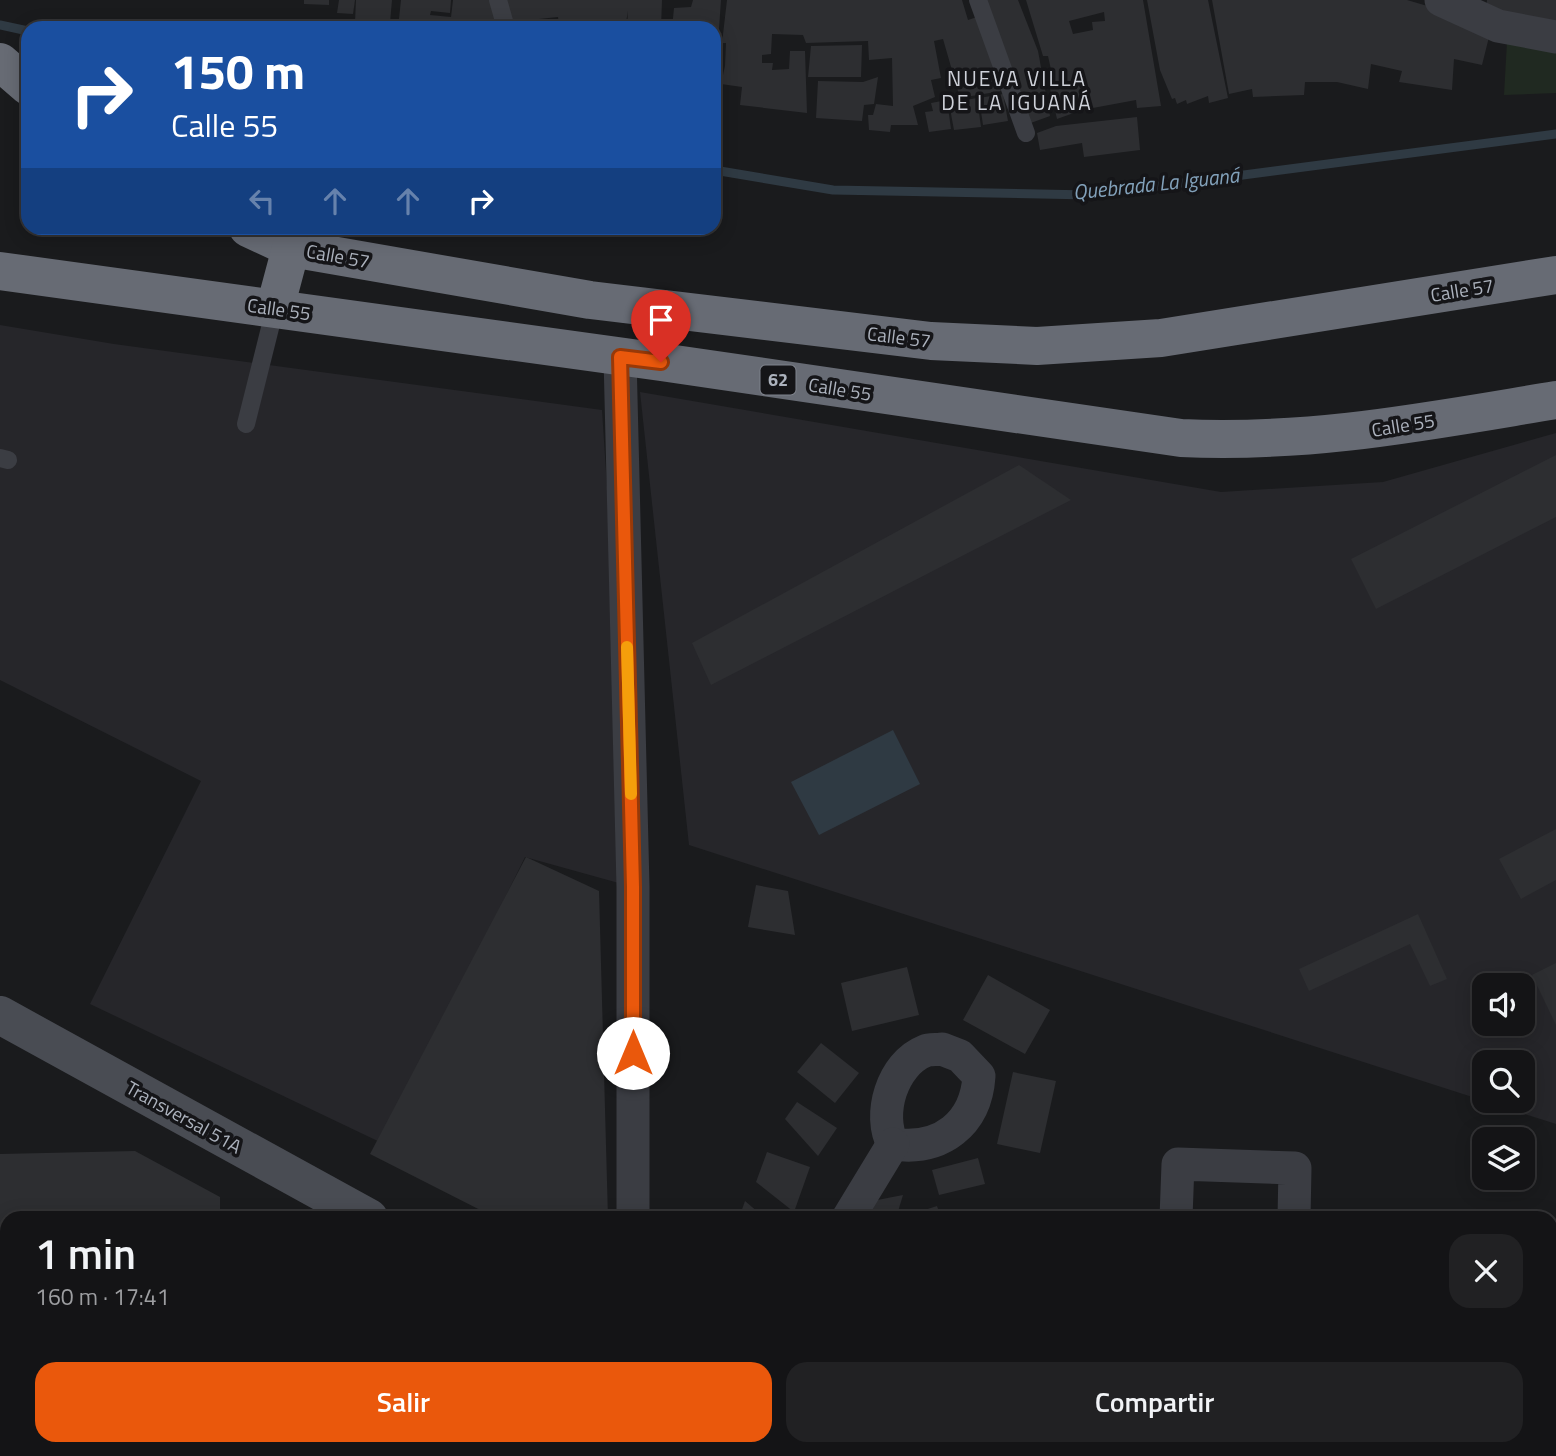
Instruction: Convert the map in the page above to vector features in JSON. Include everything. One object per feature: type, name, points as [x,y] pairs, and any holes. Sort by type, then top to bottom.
[{"type":"highway","points":[[0,62],[21,80]]},
{"type":"highway","name":"Calle 57","points":[[263,235],[290,248],[590,300],[931,341],[1023,346],[1161,338],[1556,275]]},
{"type":"highway","points":[[275,308],[290,248]]},
{"type":"highway","name":"Calle 55","points":[[0,271],[620,357],[1181,439],[1267,440],[1336,435],[1556,400]]},
{"type":"main road","name":"Transversal 51A","points":[[0,1015],[346,1211]]},
{"type":"street","points":[[1441,0],[1498,26],[1556,37]]},
{"type":"street","points":[[620,357],[633,887],[633,1211]]},
{"type":"street","points":[[852,1211],[893,1144]]},
{"type":"street","points":[[1175,1211],[1178,1164],[1295,1168],[1294,1211]]},
{"type":"lane","points":[[498,0],[504,21]]},
{"type":"lane","points":[[978,0],[1026,133]]},
{"type":"lane","points":[[246,424],[275,308]]},
{"type":"shaded area","points":[[1507,42],[1556,52],[1556,93],[1504,95]]},
{"type":"shaded area","points":[[0,325],[114,344],[602,410],[633,887],[525,857],[384,1144],[90,1004],[201,781],[0,680]]},
{"type":"shaded area","points":[[640,392],[1221,492],[1383,482],[1556,433],[1556,1124],[1522,1113],[1535,1113],[1535,1050],[1472,1050],[1472,1097],[689,845]]},
{"type":"shaded area","points":[[893,730],[920,784],[819,835],[791,782]]},
{"type":"building","points":[[304,0],[329,0],[329,5],[304,4]]},
{"type":"building","points":[[339,0],[355,0],[353,14],[337,13]]},
{"type":"building","points":[[356,0],[392,0],[390,21],[355,21]]},
{"type":"building","points":[[401,0],[451,0],[450,13],[431,11],[430,15],[451,17],[453,0],[491,0],[497,21],[399,21]]},
{"type":"building","points":[[501,0],[662,0],[661,21],[627,21],[628,11],[626,21],[558,21],[558,17],[539,19],[540,21],[508,21]]},
{"type":"building","points":[[693,0],[721,0],[720,21],[673,21],[674,8],[691,7]]},
{"type":"building","points":[[727,0],[962,0],[968,20],[977,17],[1001,91],[960,98],[943,39],[934,41],[941,78],[931,80],[935,97],[913,106],[918,125],[891,125],[890,132],[869,130],[868,115],[873,115],[876,104],[893,106],[892,58],[869,60],[868,41],[806,43],[803,35],[772,34],[771,54],[762,55],[762,63],[773,63],[772,70],[789,69],[790,51],[805,51],[807,113],[740,105],[742,87],[721,84],[725,66],[726,43],[722,43]]},
{"type":"building","points":[[986,0],[1018,0],[1038,51],[1050,116],[1028,124]]},
{"type":"building","points":[[1026,0],[1143,0],[1161,106],[1137,108],[1136,100],[1082,110],[1057,119],[1047,76],[1052,74],[1048,56],[1043,56]],"holes":[[[1104,12],[1105,21],[1092,22],[1093,30],[1073,34],[1069,21]]]},
{"type":"building","points":[[1147,0],[1208,0],[1228,98],[1209,103],[1208,96],[1187,104],[1186,100],[1177,104],[1175,98],[1172,99],[1160,70]]},
{"type":"building","points":[[1212,0],[1407,0],[1458,15],[1489,37],[1482,65],[1454,59],[1452,90],[1399,82],[1402,71],[1371,64],[1368,89],[1337,82],[1305,82],[1304,95],[1253,97],[1252,89],[1229,94]]},
{"type":"building","points":[[1487,0],[1556,0],[1556,22],[1486,12]]},
{"type":"building","points":[[862,45],[861,77],[808,77],[811,46]]},
{"type":"building","points":[[878,77],[874,104],[864,105],[862,121],[816,118],[818,81],[863,82]]},
{"type":"building","points":[[1003,94],[1008,121],[983,125],[979,98]]},
{"type":"building","points":[[977,98],[981,127],[954,130],[949,103]]},
{"type":"building","points":[[947,100],[951,129],[929,132],[925,112],[933,111],[931,103]]},
{"type":"building","points":[[1137,117],[1140,150],[1084,157],[1082,143],[1040,150],[1037,133],[1056,126]]},
{"type":"building","points":[[1556,455],[1556,517],[1376,609],[1351,559]]},
{"type":"building","points":[[1019,465],[1071,500],[711,685],[692,643]]},
{"type":"building","points":[[1556,829],[1556,880],[1521,899],[1499,859]]},
{"type":"building","points":[[526,857],[599,891],[608,1211],[482,1211],[370,1154]]},
{"type":"building","points":[[756,885],[788,891],[795,935],[748,927]]},
{"type":"building","points":[[1418,914],[1447,979],[1430,986],[1410,944],[1309,991],[1299,969]]},
{"type":"building","points":[[1556,963],[1556,1025],[1535,981],[1535,974]]},
{"type":"building","points":[[907,967],[919,1015],[852,1031],[841,983]]},
{"type":"building","points":[[988,975],[1050,1010],[1025,1054],[963,1020]]},
{"type":"building","points":[[821,1043],[859,1073],[835,1103],[797,1072]]},
{"type":"building","points":[[1013,1072],[1056,1081],[1040,1153],[997,1144]]},
{"type":"building","points":[[797,1102],[837,1128],[818,1156],[785,1119]]},
{"type":"building","points":[[135,1151],[220,1197],[220,1211],[0,1211],[0,1154]]},
{"type":"building","points":[[767,1152],[810,1167],[794,1211],[756,1182]]},
{"type":"building","points":[[978,1158],[985,1184],[939,1195],[932,1170]]},
{"type":"building","points":[[903,1195],[898,1211],[864,1211],[867,1202]]},
{"type":"building","points":[[745,1201],[757,1211],[741,1211]]},
{"type":"building","points":[[937,1206],[939,1211],[921,1211]]},
{"type":"waterway","name":"Quebrada La Iguaná","points":[[0,25],[21,30]]},
{"type":"waterway","name":"Quebrada La Iguaná","points":[[721,171],[833,190],[1090,195],[1556,134]]},
{"type":"slow traffic","points":[[627,647],[631,794]]},
{"type":"district","name":"NUEVA VILLA DE LA IGUANÁ","points":[[1017,91]]},
{"type":"route","points":[[633,1053],[633,887],[620,357],[661,362]]}]
